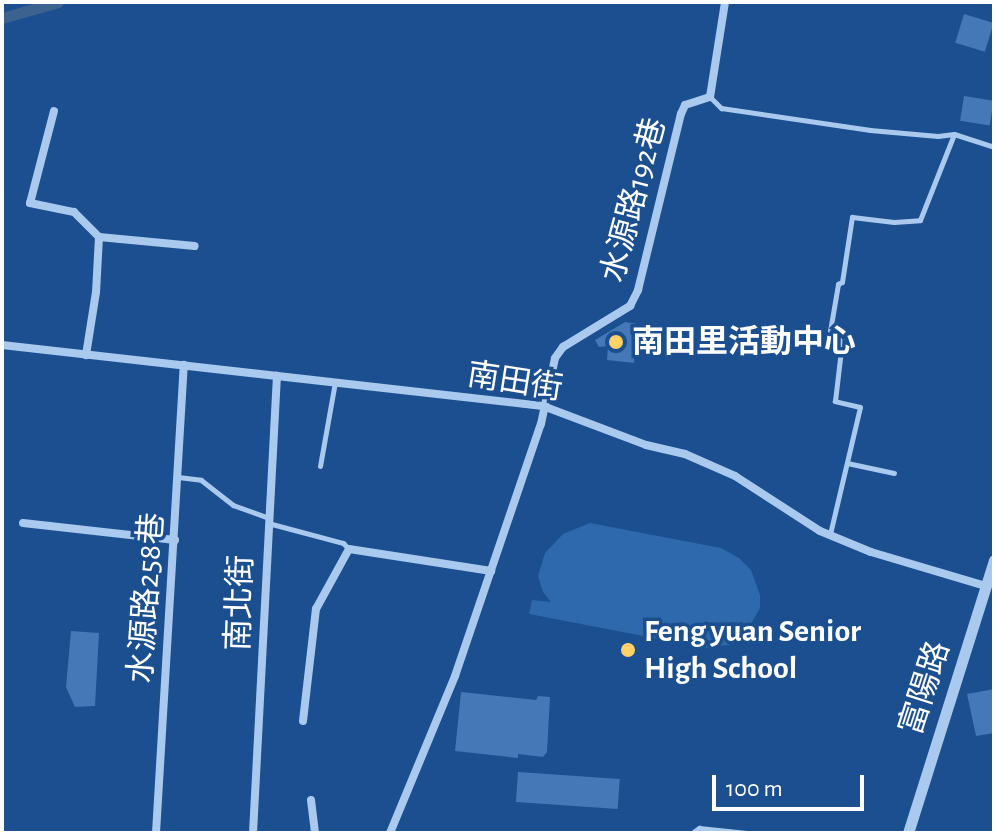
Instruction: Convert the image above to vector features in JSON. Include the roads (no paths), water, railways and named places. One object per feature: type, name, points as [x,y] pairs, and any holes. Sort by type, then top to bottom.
[{"type":"street","name":"水源路192巷","points":[[390,833],[455,676],[541,424],[555,358],[563,347],[630,306],[648,255],[681,114],[685,105],[710,97],[725,2]]},
{"type":"street","points":[[54,111],[30,203],[74,212],[99,237],[195,246]]},
{"type":"street","points":[[86,355],[96,292],[99,237]]},
{"type":"street","name":"南田街","points":[[2,345],[543,406],[646,445],[685,454],[723,471],[830,535],[871,552],[986,586]]},
{"type":"street","name":"水源路258巷","points":[[156,833],[184,365]]},
{"type":"street","name":"南北街","points":[[253,833],[277,376]]},
{"type":"street","points":[[23,523],[175,540]]},
{"type":"street","points":[[303,721],[316,609],[349,549],[491,571]]},
{"type":"street","name":"富陽路","points":[[908,833],[994,560]]},
{"type":"street","points":[[311,800],[315,833]]},
{"type":"lane","points":[[710,97],[721,108],[870,130],[938,136],[954,134],[994,147]]},
{"type":"lane","points":[[830,535],[860,407],[835,401],[843,333],[830,331],[838,284],[842,282],[852,217],[894,222],[920,220],[954,134]]},
{"type":"lane","points":[[320,466],[335,382]]},
{"type":"lane","points":[[847,463],[894,473]]},
{"type":"lane","points":[[178,477],[201,480],[233,505],[268,520],[343,543],[349,549]]},
{"type":"lane","points":[[692,833],[699,828],[747,833]]},
{"type":"waterway","points":[[2,18],[58,2]]},
{"type":"place","name":"南田里活動中心","points":[[616,342]]},
{"type":"place","name":"Feng yuan Senior High School","points":[[628,650]]}]
